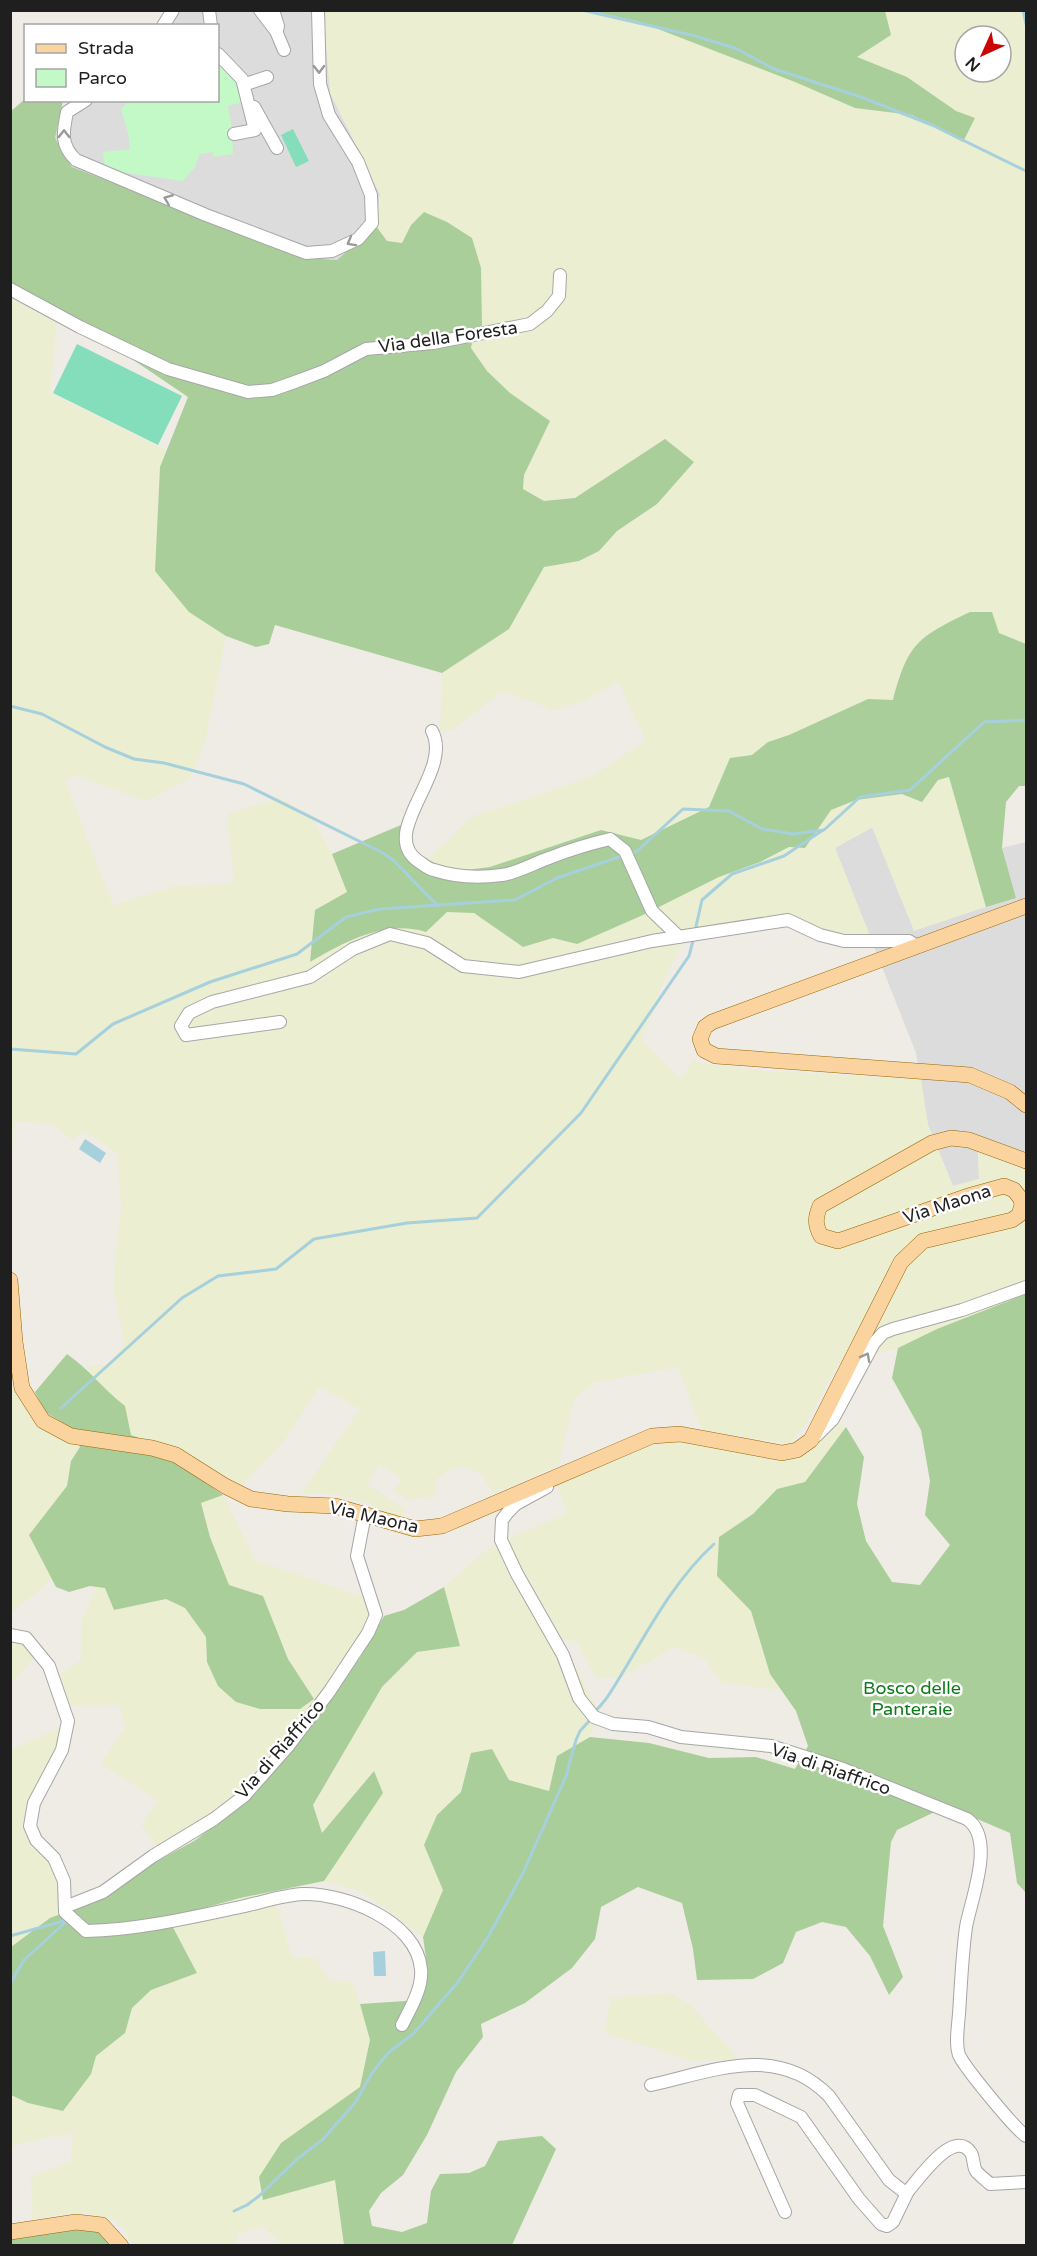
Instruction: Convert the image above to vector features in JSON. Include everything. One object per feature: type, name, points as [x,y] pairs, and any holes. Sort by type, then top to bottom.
[{"type":"main road","points":[[1026,906],[712,1022],[705,1027],[700,1039],[702,1047],[716,1056],[970,1075],[1010,1092],[1026,1105]]},
{"type":"main road","name":"Via Maona","points":[[10,1280],[15,1342],[22,1388],[43,1421],[72,1436],[152,1448],[176,1455],[225,1486],[251,1499],[288,1504],[335,1506],[415,1529],[429,1529],[442,1526],[552,1481],[652,1436],[680,1434],[782,1454],[797,1450],[811,1440],[901,1262],[924,1241],[1012,1220],[1019,1215],[1022,1205],[1021,1198],[1014,1190],[1004,1186],[968,1196],[838,1241],[821,1236],[816,1226],[816,1215],[820,1206],[932,1143],[951,1138],[969,1140],[1026,1161]]},
{"type":"main road","points":[[10,2232],[76,2222],[102,2225],[121,2246]]},
{"type":"street","points":[[164,24],[173,10]]},
{"type":"street","points":[[260,10],[276,31],[284,50]]},
{"type":"street","points":[[273,10],[278,26],[276,31]]},
{"type":"street","points":[[83,102],[67,112],[62,136],[66,151],[75,160],[206,215],[306,253],[332,251],[357,239],[372,223],[371,195],[358,162],[329,115],[320,84],[318,10]]},
{"type":"street","points":[[219,55],[242,79],[255,130],[234,134]]},
{"type":"street","points":[[237,75],[241,73],[249,83],[249,97],[277,148]]},
{"type":"street","points":[[249,83],[267,77]]},
{"type":"street","name":"Via della Foresta","points":[[10,290],[168,369],[248,392],[272,390],[292,383],[324,371],[366,349],[433,343],[530,324],[547,311],[559,296],[560,275]]},
{"type":"street","points":[[432,731],[436,738],[433,768],[406,828],[406,844],[412,856],[431,870],[464,877],[504,875],[571,849],[610,839],[625,851],[652,911],[679,937]]},
{"type":"street","points":[[280,1022],[186,1035],[182,1026],[189,1013],[212,1002],[310,977],[353,949],[390,934],[427,943],[463,966],[519,972],[652,941],[788,920],[820,935],[844,941],[909,941],[917,946]]},
{"type":"street","name":"Via Maona","points":[[811,1440],[833,1419],[874,1343],[883,1334],[1026,1287]]},
{"type":"street","name":"Via di Riaffrico","points":[[552,1481],[543,1490],[516,1504],[508,1512],[502,1520],[501,1540],[517,1574],[564,1655],[579,1698],[594,1717],[613,1724],[648,1727],[681,1737],[771,1746],[843,1769],[975,1824],[980,1844],[980,1862],[967,1925],[957,2041],[959,2055],[1010,2122],[1026,2136]]},
{"type":"street","name":"Via di Riaffrico","points":[[65,1907],[102,1892],[153,1856],[214,1819],[244,1796],[289,1745],[329,1692],[368,1633],[376,1615],[357,1556],[365,1514]]},
{"type":"street","points":[[10,1635],[26,1638],[49,1666],[68,1721],[62,1750],[34,1803],[30,1826],[36,1840],[54,1858],[64,1881],[65,1912],[86,1931],[100,1931],[162,1923],[302,1894],[340,1898],[386,1919],[403,1933],[417,1952],[422,1970],[418,1990],[402,2025]]},
{"type":"street","points":[[651,2085],[727,2068],[763,2063],[789,2070],[818,2084],[890,2180],[903,2191],[908,2191]]},
{"type":"street","points":[[785,2212],[737,2103],[739,2095],[755,2095],[801,2117],[859,2199],[881,2224],[887,2226],[893,2222],[908,2191],[940,2154],[954,2145],[963,2146],[971,2153],[976,2170],[990,2184],[1026,2182]]},
{"type":"shaded area","points":[[165,11],[323,11],[360,155],[380,194],[376,226],[337,260],[308,258],[72,167],[55,138],[62,107],[73,102],[219,102],[219,24],[157,24]]},
{"type":"shaded area","points":[[873,827],[1016,898],[1002,848],[1026,842],[1026,1167],[978,1150],[979,1179],[953,1186],[928,1125],[916,1053],[835,848]]},
{"type":"green space","points":[[323,11],[1026,11],[1026,644],[999,633],[901,669],[893,700],[868,699],[789,735],[768,742],[752,755],[730,758],[709,807],[640,840],[601,830],[490,867],[450,872],[425,861],[474,815],[528,799],[596,774],[646,740],[618,682],[582,702],[551,711],[539,704],[501,692],[453,730],[440,731],[442,673],[509,629],[544,567],[579,561],[599,551],[617,531],[657,504],[665,439],[575,498],[544,501],[523,489],[524,475],[550,421],[510,393],[487,371],[471,348],[481,295],[481,268],[411,225],[402,243],[387,241],[376,226],[380,194],[330,93]]},
{"type":"green space","points":[[592,11],[885,11],[891,35],[857,57],[907,77],[956,111],[975,118],[963,142],[912,115],[855,108],[795,82],[640,22]]},
{"type":"green space","points":[[219,61],[237,82],[242,102],[228,106],[233,154],[213,157],[213,152],[200,154],[195,167],[183,181],[105,170],[103,152],[130,149],[121,109],[128,102],[219,102]]},
{"type":"green space","points":[[24,100],[24,102],[63,102],[55,138],[72,167],[308,258],[337,260],[376,226],[387,241],[402,243],[411,225],[424,212],[447,222],[472,238],[481,268],[482,326],[473,338],[471,348],[487,371],[510,393],[550,421],[524,475],[523,489],[544,501],[575,498],[665,439],[694,462],[657,504],[617,531],[599,551],[579,561],[544,567],[509,629],[442,673],[275,625],[269,644],[256,647],[226,636],[189,612],[155,571],[160,467],[188,397],[98,336],[11,289],[10,112]]},
{"type":"green space","points":[[293,129],[309,161],[296,167],[281,135]]},
{"type":"green space","points":[[10,295],[57,319],[50,393],[167,451],[160,467],[155,571],[189,612],[226,636],[205,743],[190,778],[146,801],[75,775],[65,781],[113,905],[176,886],[234,884],[227,814],[279,798],[311,815],[332,854],[347,892],[313,947],[310,961],[367,933],[411,927],[426,932],[447,912],[474,913],[523,947],[553,938],[577,944],[643,915],[719,877],[760,862],[790,847],[805,848],[831,810],[856,800],[902,794],[922,802],[938,779],[950,777],[986,907],[914,931],[872,827],[835,848],[870,936],[823,930],[789,913],[688,932],[663,981],[642,1039],[681,1079],[694,1059],[704,1064],[766,1071],[921,1079],[928,1125],[953,1186],[979,1179],[978,1149],[1026,1167],[1026,1294],[937,1329],[898,1348],[839,1363],[804,1426],[788,1444],[702,1430],[678,1367],[593,1383],[574,1399],[558,1466],[493,1493],[481,1474],[469,1468],[453,1468],[437,1478],[435,1496],[408,1500],[394,1491],[402,1478],[379,1465],[367,1484],[406,1510],[401,1518],[365,1503],[328,1494],[301,1493],[360,1409],[319,1387],[286,1438],[240,1488],[188,1452],[130,1435],[125,1406],[106,1391],[86,1367],[111,1364],[124,1342],[113,1284],[121,1205],[117,1153],[85,1131],[73,1140],[54,1125],[15,1121],[11,1167]]},
{"type":"green space","points":[[77,344],[182,396],[158,445],[53,393]]},
{"type":"green space","points":[[970,612],[992,612],[999,633],[1026,644],[1026,786],[1019,786],[1006,802],[1002,848],[1016,898],[986,907],[949,777],[938,780],[922,802],[902,794],[856,800],[831,810],[805,848],[789,847],[760,862],[719,877],[643,915],[577,944],[553,938],[523,947],[474,913],[447,912],[426,932],[396,928],[381,931],[351,940],[310,962],[315,910],[347,892],[332,854],[401,825],[410,844],[425,861],[450,872],[490,867],[601,830],[641,840],[709,807],[730,758],[752,755],[768,742],[789,735],[868,699],[893,700],[904,666],[918,644],[938,628]]},
{"type":"green space","name":"Bosco delle Panteraie","points":[[1026,1294],[1026,1893],[1017,1883],[1010,1833],[947,1806],[897,1830],[891,1842],[883,1926],[903,1977],[889,1995],[870,1956],[846,1927],[822,1922],[796,1932],[783,1963],[753,1979],[697,1980],[693,1949],[682,1903],[638,1887],[601,1907],[595,1939],[572,1968],[525,2003],[481,2024],[483,2037],[456,2072],[427,2135],[403,2175],[381,2193],[369,2211],[372,2226],[402,2232],[427,2223],[431,2191],[440,2174],[469,2173],[485,2166],[498,2141],[542,2136],[556,2149],[512,2245],[344,2245],[335,2180],[263,2200],[259,2177],[281,2143],[360,2087],[370,2040],[360,2004],[420,2000],[428,1972],[423,1937],[443,1890],[424,1845],[437,1815],[461,1792],[471,1753],[492,1749],[509,1780],[549,1791],[557,1756],[590,1737],[649,1743],[709,1758],[756,1757],[795,1769],[808,1746],[796,1711],[770,1674],[751,1611],[717,1576],[719,1537],[753,1514],[777,1489],[805,1482],[846,1427],[864,1457],[857,1504],[866,1541],[892,1582],[920,1585],[950,1545],[925,1515],[930,1481],[921,1430],[892,1378],[898,1348],[937,1329]]},
{"type":"green space","points":[[67,1354],[125,1406],[131,1435],[142,1439],[223,1495],[201,1503],[210,1537],[229,1585],[263,1596],[288,1659],[314,1699],[300,1709],[260,1709],[236,1702],[218,1686],[207,1662],[206,1637],[185,1608],[166,1599],[114,1610],[105,1588],[90,1586],[69,1592],[56,1587],[29,1535],[67,1486],[71,1461],[80,1447],[70,1427],[45,1412],[35,1392]]},
{"type":"green space","points":[[10,1369],[25,1406],[42,1429],[80,1447],[71,1461],[67,1486],[30,1535],[52,1579],[11,1613]]},
{"type":"green space","points":[[837,1421],[846,1427],[805,1482],[777,1489],[753,1514],[719,1537],[717,1576],[751,1611],[770,1674],[781,1690],[722,1683],[705,1659],[674,1647],[620,1678],[596,1678],[576,1641],[562,1640],[599,1712],[590,1737],[557,1756],[550,1791],[509,1780],[492,1749],[471,1753],[461,1792],[437,1815],[425,1845],[443,1890],[423,1937],[363,1892],[324,1881],[383,1793],[373,1772],[322,1834],[313,1805],[382,1687],[417,1652],[460,1646],[444,1587],[491,1546],[567,1513],[557,1485],[651,1445],[678,1441],[772,1456]]},
{"type":"green space","points":[[223,1495],[255,1560],[367,1598],[373,1620],[317,1702],[243,1789],[196,1823],[156,1846],[141,1825],[158,1801],[101,1764],[125,1727],[120,1705],[68,1705],[56,1677],[81,1660],[81,1622],[97,1587],[105,1588],[114,1610],[166,1599],[185,1608],[206,1637],[207,1662],[314,1698],[288,1659],[263,1596],[229,1585],[210,1537],[201,1503]]},
{"type":"green space","points":[[444,1587],[460,1646],[417,1652],[382,1687],[313,1805],[322,1833],[374,1771],[383,1793],[324,1881],[240,1898],[168,1918],[197,1973],[151,1990],[132,2008],[125,2033],[96,2056],[91,2074],[63,2111],[28,2103],[11,2095],[11,1947],[50,1918],[92,1902],[150,1865],[194,1841],[236,1809],[297,1743],[360,1658],[384,1616],[404,1610]]},
{"type":"green space","points":[[10,1628],[24,1633],[41,1650],[13,1681],[10,1680]]},
{"type":"green space","points":[[60,1728],[53,1760],[29,1805],[25,1835],[45,1854],[59,1883],[60,1914],[50,1918],[11,1947],[11,1749]]},
{"type":"green space","points":[[272,1891],[292,1958],[316,1958],[330,1981],[353,1981],[370,2040],[360,2087],[336,2105],[264,2200],[335,2179],[344,2245],[282,2245],[262,2226],[238,2234],[236,2245],[133,2245],[125,2230],[113,2219],[81,2212],[32,2219],[31,2177],[71,2161],[73,2134],[42,2138],[11,2147],[11,2095],[28,2103],[91,2074],[96,2056],[125,2033],[132,2009],[151,1990],[197,1973],[167,1918]]},
{"type":"green space","points":[[670,1993],[690,2005],[738,2059],[692,2061],[604,2033],[611,1998]]},
{"type":"green space","points":[[82,2226],[104,2234],[112,2245],[11,2245],[10,2236]]},
{"type":"water","points":[[85,1139],[106,1153],[100,1163],[79,1149]]},
{"type":"water","points":[[385,1951],[386,1976],[374,1976],[373,1952]]},
{"type":"waterway","points":[[582,10],[695,36],[735,48],[774,69],[861,97],[932,125],[1026,171]]},
{"type":"waterway","points":[[1023,10],[1026,24]]},
{"type":"waterway","points":[[10,706],[42,714],[105,747],[134,759],[164,763],[244,784],[383,853],[393,860],[437,905]]},
{"type":"waterway","points":[[628,854],[636,852],[683,809],[729,811],[762,829],[793,834],[824,830],[860,797],[910,790],[984,722],[1026,720]]},
{"type":"waterway","points":[[695,931],[702,900],[732,874],[784,856],[823,830]]},
{"type":"waterway","points":[[10,1049],[76,1054],[113,1024],[210,982],[297,954],[346,917],[380,909],[515,900],[557,878],[622,856]]},
{"type":"waterway","points":[[61,1408],[182,1298],[218,1276],[276,1269],[314,1239],[407,1223],[477,1218],[581,1113],[689,956],[694,937]]},
{"type":"waterway","points":[[595,1712],[608,1696],[670,1596],[698,1560],[714,1544]]},
{"type":"waterway","points":[[234,2211],[259,2196],[297,2159],[322,2140],[355,2103],[372,2073],[388,2053],[414,2033],[458,1982],[488,1937],[523,1873],[566,1776],[576,1740],[580,1731],[590,1720]]},
{"type":"waterway","points":[[10,1984],[24,1960],[69,1919]]},
{"type":"waterway","points":[[10,1936],[67,1920]]}]
